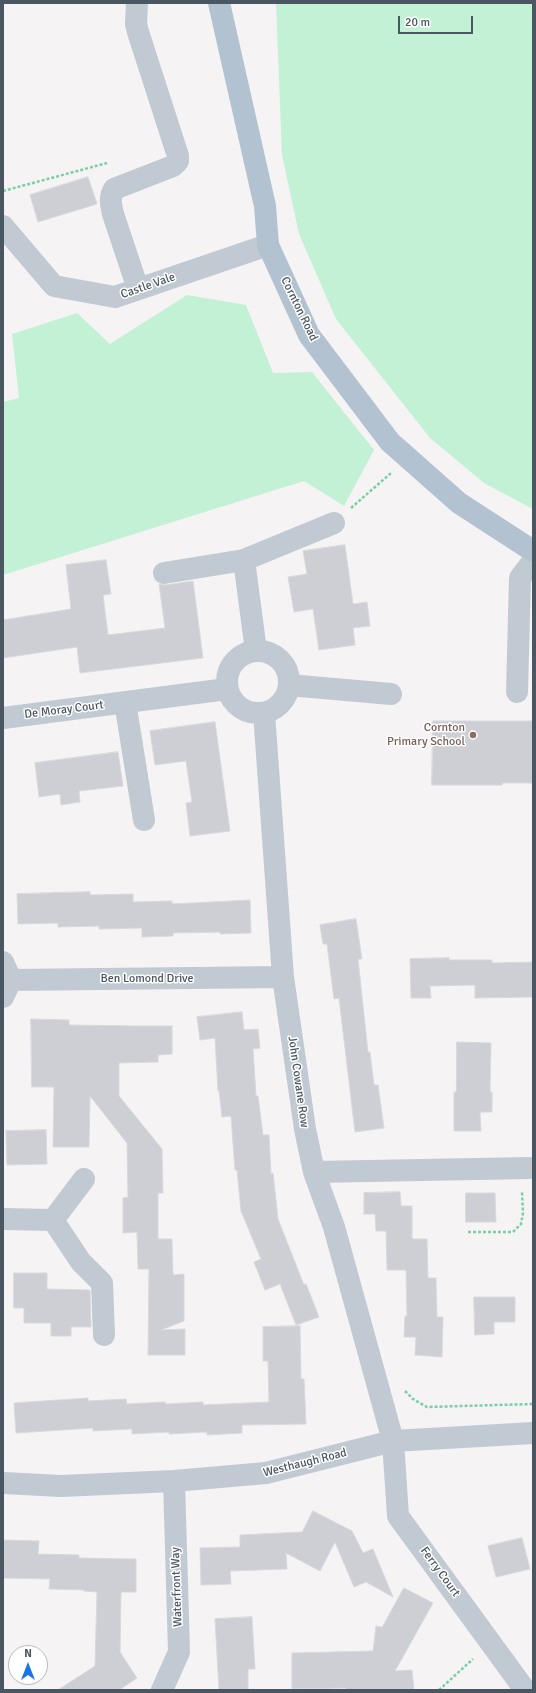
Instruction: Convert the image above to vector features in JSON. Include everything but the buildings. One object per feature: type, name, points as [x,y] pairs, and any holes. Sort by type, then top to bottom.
[{"type":"main road","name":"Cornton Road","points":[[219,3],[265,206],[268,245],[309,336],[390,442],[459,503],[533,551]]},
{"type":"street","points":[[137,3],[136,24],[140,40],[178,156],[178,161],[173,166],[114,189],[111,194],[111,204],[138,289]]},
{"type":"street","name":"Castle Vale","points":[[3,226],[54,286],[115,297],[268,245]]},
{"type":"street","points":[[164,573],[244,560],[334,523]]},
{"type":"street","points":[[244,560],[256,651]]},
{"type":"street","points":[[517,692],[520,578],[533,560]]},
{"type":"street","points":[[256,651],[267,652],[276,657],[284,665],[288,675],[289,685],[286,695],[281,703],[264,713],[245,711],[237,706],[227,689],[228,676],[233,663],[247,652],[256,651]]},
{"type":"street","points":[[289,685],[391,694]]},
{"type":"street","name":"De Moray Court","points":[[3,718],[227,689]]},
{"type":"street","points":[[125,702],[144,820]]},
{"type":"street","name":"John Cowane Row","points":[[264,713],[283,978],[305,1129],[314,1172],[334,1227],[393,1441]]},
{"type":"street","name":"Ben Lomond Drive","points":[[6,980],[283,978]]},
{"type":"street","points":[[314,1172],[529,1171]]},
{"type":"street","points":[[53,1220],[84,1179]]},
{"type":"street","points":[[3,1219],[53,1220]]},
{"type":"street","points":[[53,1220],[81,1262],[102,1283],[104,1335]]},
{"type":"street","name":"Westhaugh Road","points":[[3,1483],[61,1486],[174,1481],[266,1473],[393,1441],[533,1433]]},
{"type":"street","name":"Ferry Court","points":[[393,1441],[398,1516],[525,1690]]},
{"type":"street","name":"Waterfront Way","points":[[162,1690],[179,1652],[174,1481]]},
{"type":"path","points":[[3,191],[107,163]]},
{"type":"path","points":[[334,523],[409,458]]},
{"type":"path","points":[[468,1232],[513,1232],[521,1224],[523,1213],[522,1193],[529,1171]]},
{"type":"path","points":[[402,1387],[413,1398],[427,1407],[533,1404]]},
{"type":"path","points":[[439,1690],[491,1643]]},
{"type":"green space","points":[[276,3],[533,3],[533,509],[484,483],[430,438],[336,319],[299,234],[282,155]]},
{"type":"green space","points":[[187,295],[246,305],[273,373],[312,372],[374,450],[344,506],[304,481],[3,575],[3,402],[19,398],[12,334],[77,313],[110,344]]},
{"type":"place","name":"Cornton Primary School","points":[[473,735]]}]
